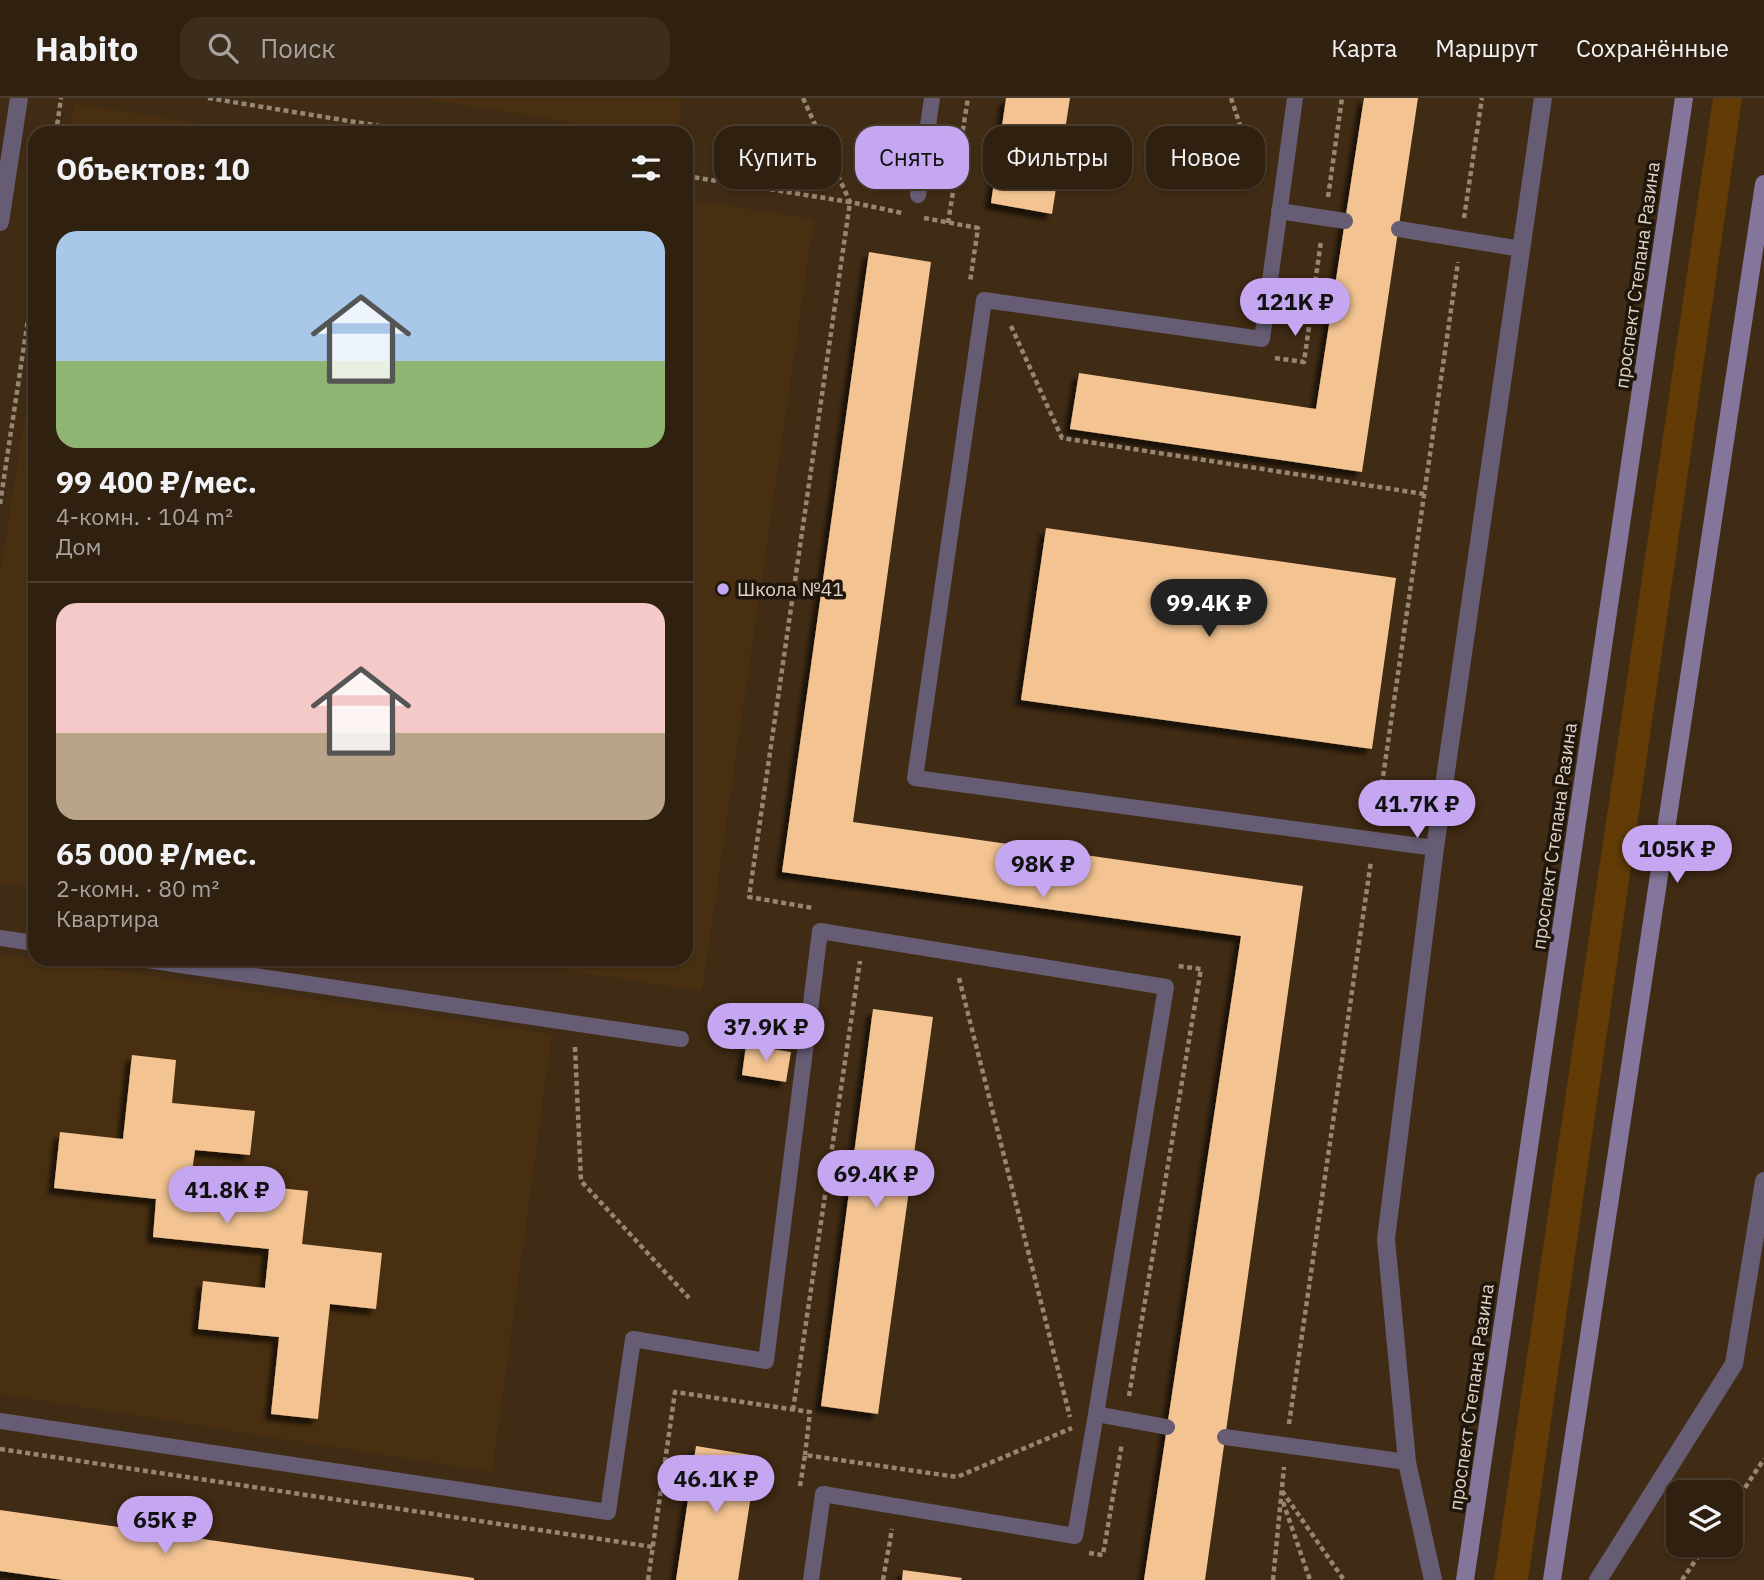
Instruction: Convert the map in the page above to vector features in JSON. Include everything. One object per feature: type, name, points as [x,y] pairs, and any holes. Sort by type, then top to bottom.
[{"type":"main road","name":"проспект Степана Разина","points":[[1465,1580],[1684,98]]},
{"type":"main road","points":[[1552,1580],[1764,184]]},
{"type":"street","points":[[0,222],[19,98]]},
{"type":"street","points":[[1433,1580],[1407,1461],[1386,1239],[1435,848],[1542,98]]},
{"type":"street","points":[[1598,1580],[1734,1364],[1764,1181]]},
{"type":"lane","points":[[918,195],[932,98]]},
{"type":"lane","points":[[1295,98],[1262,338],[984,300],[915,778],[1435,848]]},
{"type":"lane","points":[[1279,211],[1345,221]]},
{"type":"lane","points":[[1399,229],[1521,248]]},
{"type":"lane","points":[[0,1421],[608,1512],[633,1339],[766,1360],[820,931],[1166,987],[1075,1536],[823,1494],[811,1580]]},
{"type":"lane","points":[[0,938],[28,942]]},
{"type":"lane","points":[[187,966],[681,1039]]},
{"type":"lane","points":[[1095,1418],[1167,1427]]},
{"type":"lane","points":[[1225,1437],[1407,1461]]},
{"type":"path","points":[[57,126],[61,98]]},
{"type":"path","points":[[208,98],[380,126]]},
{"type":"path","points":[[803,98],[850,202],[749,897],[814,908]]},
{"type":"path","points":[[948,223],[968,98]]},
{"type":"path","points":[[1264,357],[1304,362],[1342,98]]},
{"type":"path","points":[[693,177],[850,202],[978,228],[969,291]]},
{"type":"path","points":[[0,504],[28,319]]},
{"type":"path","points":[[981,319],[1023,325]]},
{"type":"path","points":[[1009,323],[1062,438],[1424,494]]},
{"type":"path","points":[[793,1410],[863,939]]},
{"type":"path","points":[[953,953],[1073,1427]]},
{"type":"path","points":[[1076,1551],[1103,1555],[1201,969],[1175,965]]},
{"type":"path","points":[[575,1044],[581,1181],[689,1298]]},
{"type":"path","points":[[648,1580],[676,1392],[810,1412],[799,1492]]},
{"type":"path","points":[[805,1455],[957,1477],[1095,1418]]},
{"type":"path","points":[[0,1449],[653,1547]]},
{"type":"path","points":[[1743,1491],[1764,1460]]},
{"type":"path","points":[[1282,1490],[1344,1580]]},
{"type":"path","points":[[1281,1498],[1310,1580]]},
{"type":"path","points":[[883,1580],[892,1523]]},
{"type":"path","points":[[1682,1580],[1698,1557]]},
{"type":"shaded area","points":[[417,98],[682,98],[678,126],[595,126]]},
{"type":"shaded area","points":[[1713,98],[1742,98],[1528,1580],[1494,1580]]},
{"type":"shaded area","points":[[74,104],[217,126],[70,126]]},
{"type":"shaded area","name":"Школа №41","points":[[693,200],[814,219],[702,991],[540,966],[693,966]]},
{"type":"shaded area","points":[[28,397],[28,888],[0,883],[0,575]]},
{"type":"shaded area","points":[[0,954],[28,958],[28,966],[83,966],[552,1034],[492,1472],[0,1394]]},
{"type":"building","points":[[1006,98],[1070,98],[1066,126],[1002,126]]},
{"type":"building","points":[[1364,98],[1418,98],[1362,472],[1070,429],[1079,373],[1316,409]]},
{"type":"building","points":[[993,189],[1056,189],[1052,214],[991,203]]},
{"type":"building","points":[[869,252],[931,262],[853,822],[1303,886],[1205,1580],[1144,1580],[1241,936],[782,872]]},
{"type":"building","points":[[1046,528],[1396,578],[1372,749],[1021,700]]},
{"type":"building","points":[[873,1009],[933,1017],[878,1414],[821,1406]]},
{"type":"building","points":[[746,1045],[791,1052],[786,1082],[742,1075]]},
{"type":"building","points":[[132,1055],[176,1060],[172,1103],[255,1111],[250,1155],[195,1150],[191,1179],[308,1191],[302,1244],[382,1253],[376,1309],[330,1304],[318,1419],[271,1414],[279,1337],[198,1329],[203,1281],[265,1288],[269,1249],[153,1237],[156,1199],[54,1188],[60,1132],[123,1139]]},
{"type":"building","points":[[696,1446],[757,1456],[738,1580],[676,1580]]},
{"type":"building","points":[[0,1510],[474,1580],[63,1580],[0,1571]]},
{"type":"building","points":[[903,1570],[962,1578],[902,1580]]},
{"type":"place","name":"Школа №41","points":[[723,589]]}]
